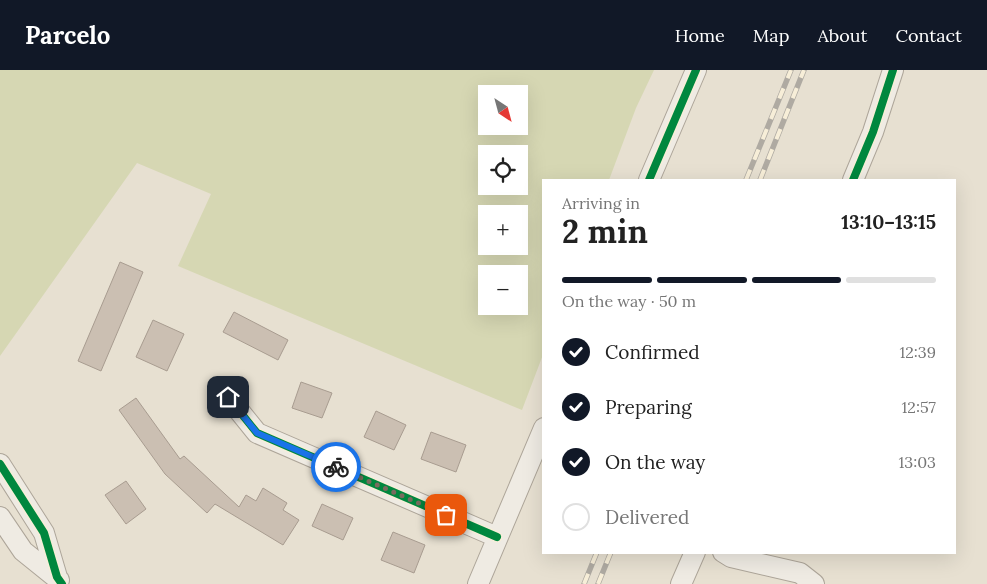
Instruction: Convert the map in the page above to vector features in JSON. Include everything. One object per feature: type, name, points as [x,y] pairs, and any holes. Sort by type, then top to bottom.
[{"type":"street","points":[[649,179],[696,70]]},
{"type":"street","points":[[852,179],[873,132],[893,70]]},
{"type":"street","points":[[228,397],[257,433],[497,537]]},
{"type":"street","points":[[478,584],[542,433]]},
{"type":"street","points":[[0,464],[44,533],[56,582]]},
{"type":"street","points":[[0,517],[23,551],[56,582]]},
{"type":"street","points":[[681,584],[694,554]]},
{"type":"street","points":[[726,554],[731,557],[800,573],[814,584]]},
{"type":"green space","points":[[0,70],[654,70],[636,108],[609,179],[542,179],[542,357],[522,410],[178,266],[211,194],[137,163],[0,356]]},
{"type":"building","points":[[120,262],[143,272],[101,371],[78,361]]},
{"type":"building","points":[[234,312],[288,340],[278,360],[223,332]]},
{"type":"building","points":[[153,320],[184,334],[167,371],[136,357]]},
{"type":"building","points":[[301,382],[332,393],[322,418],[292,408]]},
{"type":"building","points":[[136,398],[180,459],[184,456],[239,507],[246,495],[256,501],[263,488],[287,503],[283,510],[299,520],[283,545],[215,504],[207,513],[165,474],[119,410]]},
{"type":"building","points":[[376,411],[406,425],[394,450],[364,437]]},
{"type":"building","points":[[431,432],[466,445],[456,472],[421,459]]},
{"type":"building","points":[[126,481],[146,509],[126,524],[105,495]]},
{"type":"building","points":[[322,504],[353,518],[343,540],[312,526]]},
{"type":"building","points":[[393,532],[425,545],[414,573],[381,560]]},
{"type":"railway","points":[[746,179],[791,70]]},
{"type":"railway","points":[[760,179],[804,70]]},
{"type":"railway","points":[[584,584],[596,554]]},
{"type":"railway","points":[[598,584],[610,554]]},
{"type":"cycle path","points":[[649,179],[696,70]]},
{"type":"cycle path","points":[[853,179],[873,132],[893,70]]},
{"type":"cycle path","points":[[228,397],[257,433],[497,537]]},
{"type":"cycle path","points":[[0,464],[44,533],[57,577],[62,584]]},
{"type":"way so far","points":[[336,467],[446,515]]},
{"type":"route","points":[[228,397],[257,433],[336,467]]}]
